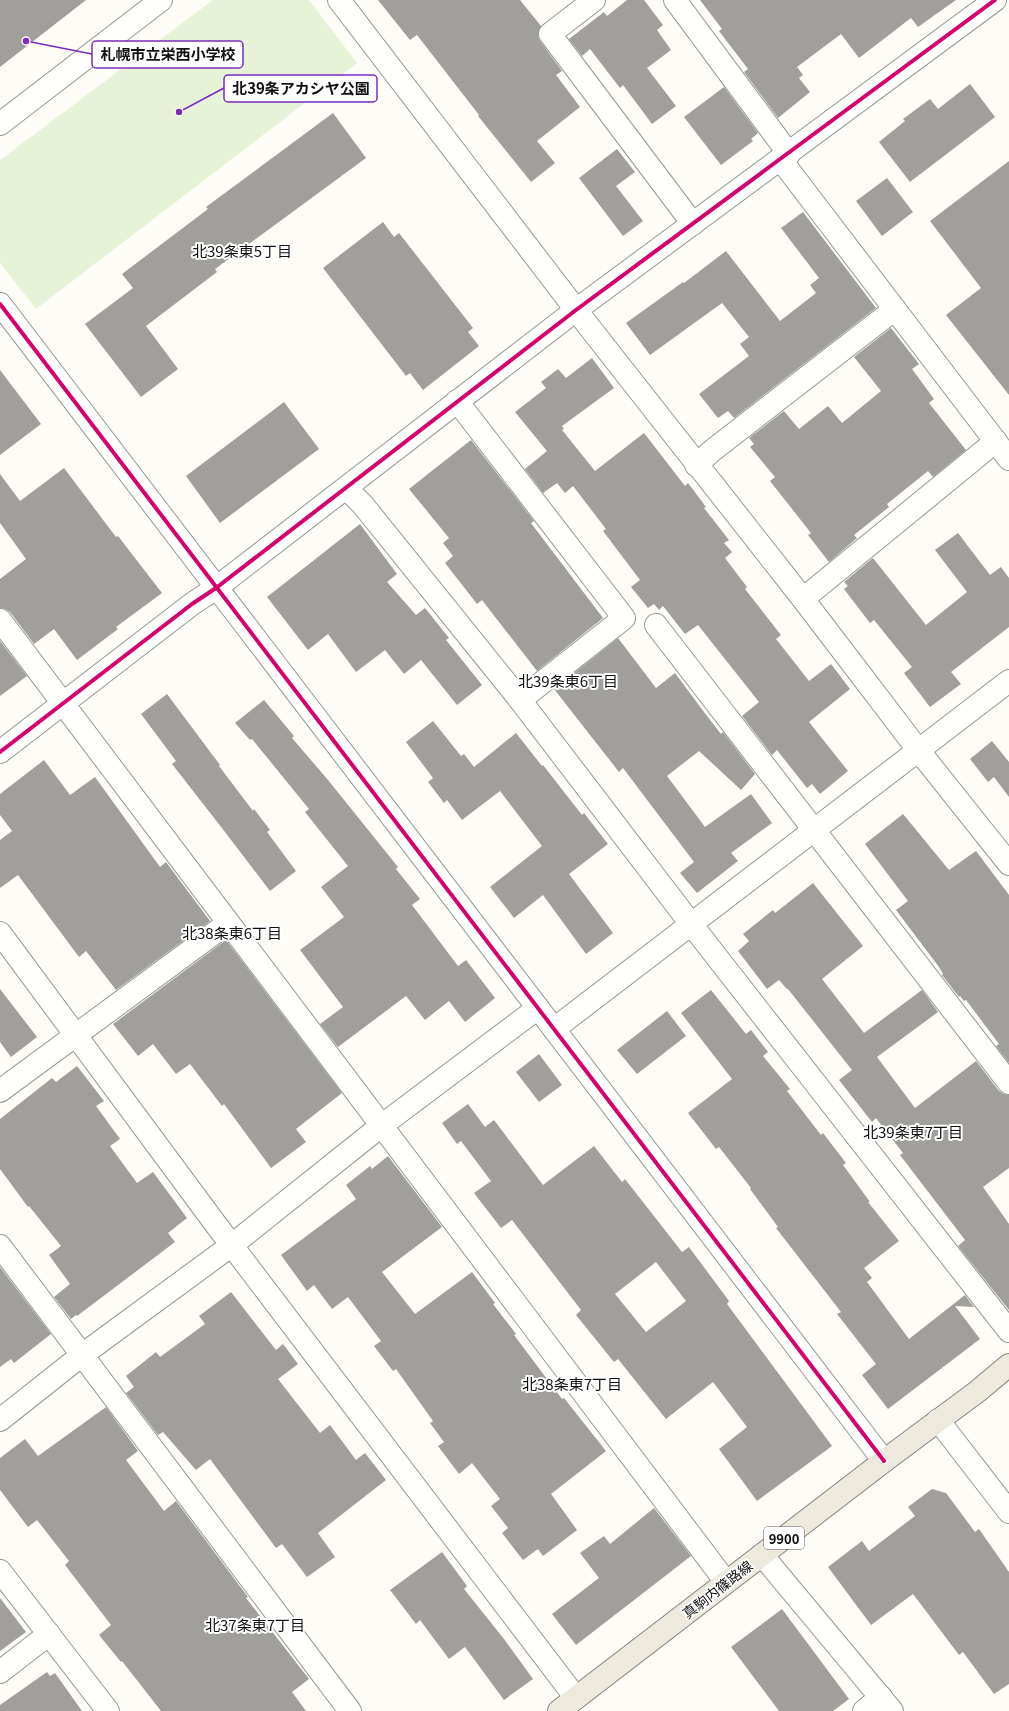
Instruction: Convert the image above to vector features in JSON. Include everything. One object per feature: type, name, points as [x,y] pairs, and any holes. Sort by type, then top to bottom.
[{"type":"main road","name":"真駒内篠路線","points":[[567,1705],[884,1461],[978,1392],[1009,1365]]},
{"type":"street","points":[[0,124],[161,0]]},
{"type":"street","points":[[339,0],[696,465],[802,598],[919,751],[1009,864]]},
{"type":"street","points":[[594,0],[550,34],[693,224]]},
{"type":"street","points":[[675,0],[785,157],[895,309],[1009,459]]},
{"type":"street","points":[[0,752],[192,604],[216,588],[576,310],[785,157],[995,0]]},
{"type":"street","points":[[0,304],[884,1461]]},
{"type":"street","points":[[696,465],[713,450],[895,309]]},
{"type":"street","points":[[457,401],[624,618],[520,700]]},
{"type":"street","points":[[802,598],[996,441]]},
{"type":"street","points":[[346,488],[363,505],[520,700],[691,924],[1009,1331]]},
{"type":"street","points":[[0,620],[726,1582]]},
{"type":"street","points":[[656,625],[1009,1083]]},
{"type":"street","points":[[554,1029],[1009,681]]},
{"type":"street","points":[[0,1091],[228,924]]},
{"type":"street","points":[[0,933],[232,1245],[567,1705]]},
{"type":"street","points":[[0,1420],[82,1355],[232,1245],[381,1126],[538,1008]]},
{"type":"street","points":[[0,1246],[350,1711]]},
{"type":"street","points":[[938,1420],[1009,1512]]},
{"type":"street","points":[[762,1555],[887,1704],[864,1711]]},
{"type":"street","points":[[0,1571],[108,1711]]},
{"type":"street","points":[[0,1672],[49,1634]]},
{"type":"green space","points":[[213,0],[309,0],[357,63],[36,309],[0,263],[0,160]]},
{"type":"building","points":[[0,0],[86,0],[0,67]]},
{"type":"building","points":[[378,0],[520,0],[541,26],[538,35],[540,41],[562,71],[556,75],[580,107],[537,141],[555,163],[531,182],[478,116],[479,115],[417,35],[410,40]]},
{"type":"building","points":[[627,0],[644,0],[663,25],[657,30],[671,50],[647,68],[676,106],[652,124],[623,85],[620,88],[590,49],[582,56],[569,39],[604,12],[607,16]]},
{"type":"building","points":[[700,0],[956,0],[918,27],[911,18],[859,58],[841,34],[797,67],[803,75],[799,78],[810,92],[778,118],[744,72],[748,69],[719,31],[722,29]]},
{"type":"building","points":[[970,84],[995,117],[910,182],[879,142],[905,121],[903,119],[930,99],[938,109]]},
{"type":"building","points":[[724,87],[758,133],[751,139],[753,141],[721,165],[684,117]]},
{"type":"building","points":[[333,113],[366,158],[215,269],[217,272],[146,326],[178,369],[141,397],[85,324],[133,288],[122,274],[208,209],[206,207]]},
{"type":"building","points":[[617,149],[635,172],[616,186],[643,221],[623,236],[579,178]]},
{"type":"building","points":[[1009,161],[1009,395],[946,315],[981,288],[930,221]]},
{"type":"building","points":[[887,178],[913,212],[882,236],[856,201]]},
{"type":"building","points":[[803,212],[876,308],[734,418],[728,411],[718,418],[699,394],[749,356],[740,344],[749,337],[722,303],[650,355],[626,323],[683,282],[684,283],[726,251],[780,321],[816,293],[810,285],[819,278],[781,228]]},
{"type":"building","points":[[383,222],[394,237],[399,233],[473,328],[468,332],[479,346],[423,390],[410,373],[406,376],[323,268]]},
{"type":"building","points":[[891,328],[919,364],[912,369],[934,399],[929,403],[966,450],[933,477],[928,471],[887,504],[889,507],[854,535],[857,538],[829,562],[808,535],[811,533],[770,481],[775,477],[750,447],[754,444],[749,438],[784,411],[799,429],[828,406],[842,423],[881,391],[854,357]]},
{"type":"building","points":[[592,358],[614,388],[562,426],[564,429],[562,430],[595,471],[644,433],[685,486],[688,483],[706,507],[704,508],[729,540],[724,543],[732,552],[725,558],[747,587],[745,589],[781,635],[776,639],[809,681],[831,664],[850,689],[809,722],[848,771],[820,794],[812,784],[807,788],[777,750],[772,755],[742,716],[759,702],[698,625],[685,634],[663,606],[659,610],[654,604],[648,608],[631,587],[640,580],[603,531],[606,529],[573,486],[565,493],[557,483],[543,493],[525,469],[547,451],[515,412],[546,388],[541,382],[558,369],[566,378]]},
{"type":"building","points":[[0,370],[41,424],[0,455]]},
{"type":"building","points":[[284,402],[319,449],[220,523],[186,476]]},
{"type":"building","points":[[471,440],[534,521],[531,523],[603,618],[537,671],[482,600],[477,604],[445,563],[453,556],[443,543],[449,538],[409,489]]},
{"type":"building","points":[[64,468],[116,537],[118,536],[162,593],[116,627],[118,629],[77,660],[54,629],[34,644],[10,612],[0,608],[0,579],[26,559],[0,523],[0,474],[20,501]]},
{"type":"building","points":[[360,524],[397,574],[387,582],[416,615],[425,608],[449,638],[446,640],[482,685],[457,705],[421,660],[404,674],[385,650],[356,672],[328,634],[308,650],[267,597]]},
{"type":"building","points":[[958,533],[990,575],[1001,567],[1009,578],[1009,627],[951,672],[961,684],[930,707],[904,673],[912,667],[874,620],[870,623],[844,589],[848,586],[844,582],[873,558],[926,625],[967,592],[935,550]]},
{"type":"building","points":[[618,638],[656,688],[675,673],[721,734],[723,732],[755,774],[741,790],[699,751],[667,776],[705,827],[751,794],[772,823],[731,853],[738,861],[697,893],[680,873],[694,862],[623,768],[619,772],[554,689]]},
{"type":"building","points":[[0,641],[27,676],[0,696]]},
{"type":"building","points":[[167,694],[253,811],[254,809],[270,830],[267,832],[296,871],[270,891],[172,764],[176,761],[141,714]]},
{"type":"building","points":[[264,700],[294,736],[292,738],[398,867],[396,869],[420,899],[412,905],[458,966],[466,960],[495,998],[465,1022],[449,1001],[425,1020],[406,996],[338,1047],[320,1024],[343,1007],[300,950],[344,917],[321,887],[348,866],[305,812],[309,809],[252,739],[250,740],[235,723]]},
{"type":"building","points":[[433,721],[461,756],[464,754],[474,767],[516,733],[582,815],[584,813],[608,844],[569,874],[613,933],[586,954],[543,895],[514,918],[490,887],[542,846],[500,791],[462,820],[447,800],[444,803],[428,782],[433,778],[406,742]]},
{"type":"building","points":[[992,741],[1009,762],[1009,797],[994,777],[988,782],[970,759]]},
{"type":"building","points":[[44,760],[70,795],[95,777],[160,867],[166,862],[210,921],[116,990],[86,951],[79,957],[18,875],[0,888],[0,840],[12,831],[0,815],[0,794]]},
{"type":"building","points":[[903,814],[949,870],[976,851],[1009,895],[1009,1063],[996,1046],[999,1044],[966,1000],[964,1001],[960,996],[959,997],[942,975],[943,974],[939,967],[896,910],[908,901],[865,844]]},
{"type":"building","points":[[813,883],[863,946],[822,979],[864,1033],[922,990],[938,1012],[877,1057],[915,1108],[976,1061],[999,1091],[1009,1095],[1009,1168],[983,1187],[1009,1224],[1009,1310],[958,1246],[965,1240],[900,1155],[903,1153],[876,1118],[872,1122],[839,1080],[852,1070],[788,989],[779,980],[767,989],[738,951],[749,941],[743,934],[773,910],[775,913]]},
{"type":"building","points":[[226,940],[342,1093],[296,1129],[306,1142],[271,1168],[224,1104],[222,1106],[190,1064],[176,1074],[153,1044],[138,1056],[113,1024]]},
{"type":"building","points":[[0,989],[37,1037],[11,1057],[0,1042]]},
{"type":"building","points":[[711,990],[746,1034],[751,1030],[768,1052],[763,1056],[790,1089],[787,1091],[821,1135],[823,1133],[846,1163],[843,1165],[870,1202],[868,1202],[899,1241],[864,1268],[872,1278],[867,1282],[909,1339],[965,1295],[974,1307],[955,1306],[980,1339],[888,1409],[862,1375],[876,1364],[837,1314],[841,1312],[776,1228],[778,1227],[750,1189],[751,1188],[719,1147],[716,1149],[688,1113],[732,1079],[681,1013]]},
{"type":"building","points":[[667,1011],[686,1036],[637,1074],[617,1050]]},
{"type":"building","points":[[539,1054],[562,1085],[539,1102],[516,1072]]},
{"type":"building","points":[[77,1066],[104,1101],[96,1106],[120,1139],[110,1146],[137,1183],[153,1172],[187,1218],[168,1233],[175,1242],[71,1319],[54,1297],[70,1284],[49,1255],[61,1246],[29,1206],[28,1207],[0,1169],[0,1119],[52,1078],[56,1082]]},
{"type":"building","points":[[468,1104],[485,1127],[494,1120],[543,1185],[594,1146],[622,1182],[625,1179],[682,1252],[689,1247],[729,1301],[727,1304],[832,1446],[757,1501],[719,1449],[747,1427],[713,1382],[666,1419],[618,1359],[614,1362],[576,1315],[581,1310],[512,1220],[501,1228],[474,1193],[491,1181],[461,1141],[457,1144],[442,1123]],"holes":[[[656,1262],[686,1301],[646,1332],[615,1294]]]},
{"type":"building","points":[[388,1156],[442,1227],[382,1272],[415,1314],[472,1272],[495,1303],[493,1304],[516,1334],[514,1335],[562,1399],[564,1398],[606,1451],[551,1494],[577,1530],[543,1556],[538,1549],[523,1560],[502,1533],[508,1528],[491,1506],[500,1499],[472,1463],[459,1474],[438,1446],[444,1442],[430,1423],[433,1421],[396,1369],[393,1371],[374,1346],[381,1341],[348,1297],[332,1309],[314,1285],[307,1291],[281,1255],[356,1199],[346,1185],[370,1166],[372,1169]]},
{"type":"building","points":[[0,1267],[51,1334],[14,1363],[11,1359],[0,1367]]},
{"type":"building","points":[[231,1292],[276,1350],[283,1344],[298,1364],[278,1379],[320,1433],[330,1425],[356,1460],[365,1453],[386,1480],[318,1533],[335,1557],[307,1577],[282,1544],[276,1548],[210,1459],[196,1470],[163,1432],[158,1435],[126,1393],[134,1387],[126,1376],[156,1352],[160,1357],[205,1324],[199,1316]]},
{"type":"building","points":[[106,1407],[138,1451],[126,1460],[164,1511],[176,1501],[248,1597],[246,1598],[309,1679],[292,1692],[306,1711],[161,1711],[122,1661],[121,1662],[99,1635],[111,1625],[65,1565],[69,1561],[37,1520],[28,1527],[0,1490],[0,1458],[25,1439],[38,1456]]},
{"type":"building","points":[[932,1489],[946,1493],[975,1532],[979,1529],[1009,1572],[1009,1684],[994,1694],[963,1652],[959,1655],[913,1594],[871,1625],[828,1567],[862,1541],[869,1551],[915,1516],[908,1507]]},
{"type":"building","points":[[654,1508],[691,1556],[576,1645],[552,1614],[599,1578],[580,1553],[604,1536],[610,1544]]},
{"type":"building","points":[[442,1552],[467,1586],[464,1589],[504,1639],[533,1679],[504,1700],[465,1647],[449,1659],[420,1620],[416,1624],[390,1590]]},
{"type":"building","points":[[0,1598],[26,1632],[0,1651]]},
{"type":"building","points":[[782,1609],[849,1699],[833,1711],[779,1711],[731,1647]]},
{"type":"building","points":[[47,1672],[50,1676],[55,1673],[82,1711],[0,1711],[0,1705]]},
{"type":"cycle path","points":[[0,752],[192,604],[216,588],[576,310],[995,0]]},
{"type":"cycle path","points":[[0,304],[884,1461]]},
{"type":"place","name":"札幌市立栄西小学校","points":[[26,41]]},
{"type":"place","name":"北39条アカシヤ公園","points":[[179,112]]},
{"type":"district","name":"北39条東5丁目","points":[[242,250]]},
{"type":"district","name":"北39条東6丁目","points":[[568,680]]},
{"type":"district","name":"北38条東6丁目","points":[[232,932]]},
{"type":"district","name":"北39条東7丁目","points":[[913,1131]]},
{"type":"district","name":"北38条東7丁目","points":[[572,1383]]},
{"type":"district","name":"北37条東7丁目","points":[[255,1624]]}]
